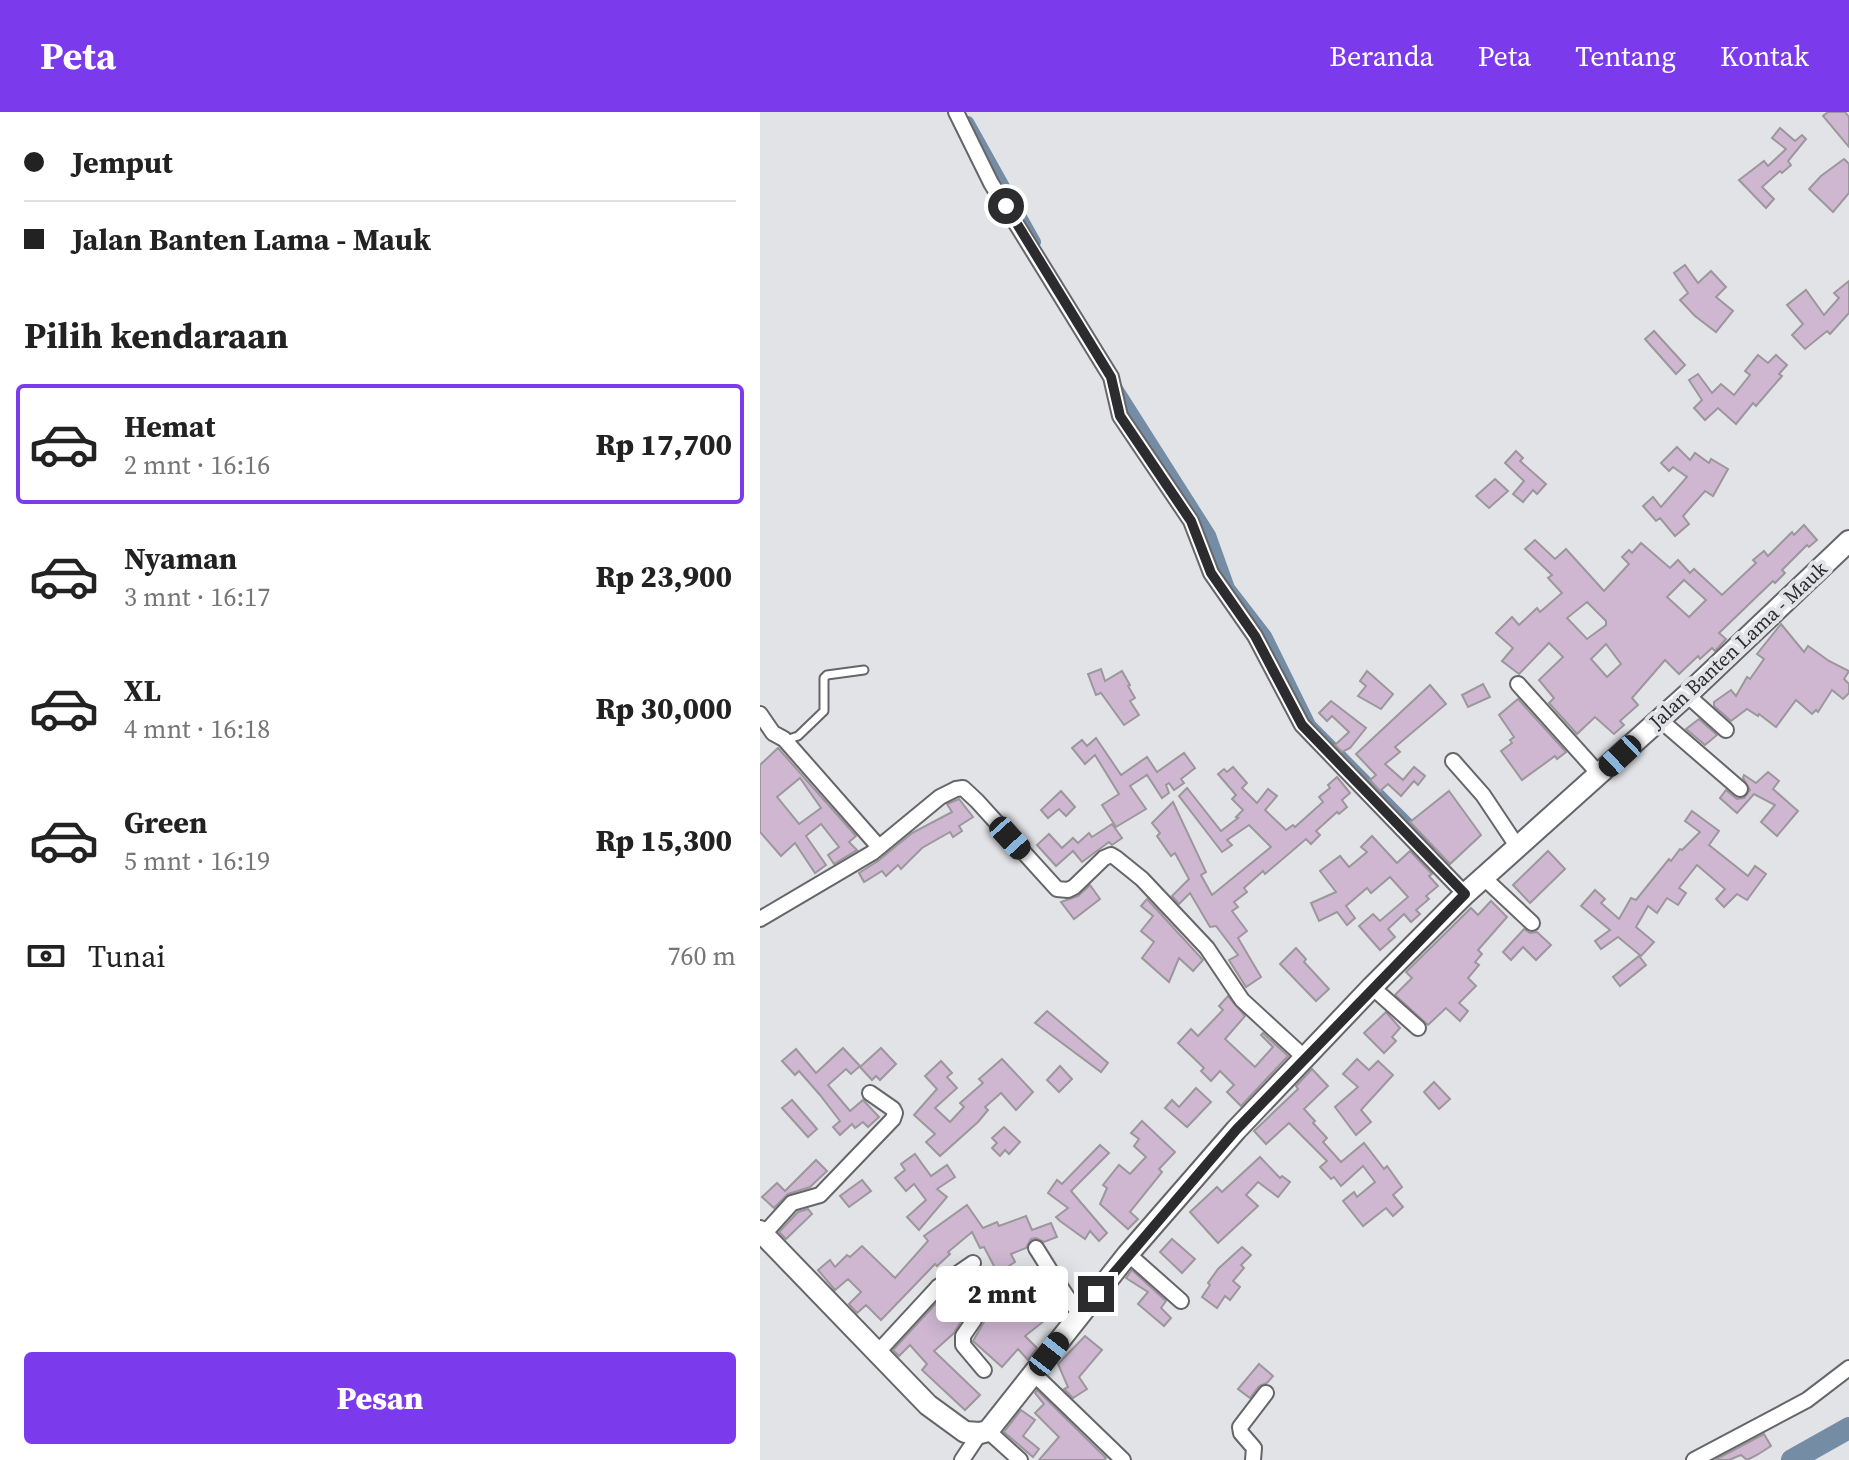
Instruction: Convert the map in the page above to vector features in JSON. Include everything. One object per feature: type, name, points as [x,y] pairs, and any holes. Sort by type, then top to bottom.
[{"type":"main road","name":"Jalan Banten Lama - Mauk","points":[[984,1432],[1128,1254],[1236,1130],[1372,987],[1483,877],[1600,775],[1849,541]]},
{"type":"main road","points":[[762,1233],[928,1405],[965,1432],[984,1432]]},
{"type":"street","points":[[956,112],[991,183],[1111,377],[1120,416],[1191,521],[1211,573],[1255,636],[1302,725],[1465,894]]},
{"type":"street","points":[[1518,684],[1600,775]]},
{"type":"street","points":[[1687,695],[1726,730]]},
{"type":"street","points":[[760,714],[773,733],[784,739],[879,847]]},
{"type":"street","points":[[1659,719],[1740,789]]},
{"type":"street","points":[[1453,761],[1483,795],[1517,846]]},
{"type":"street","points":[[760,919],[852,867],[940,797],[960,788],[967,790],[1057,889],[1074,887],[1111,855],[1142,879],[1207,948],[1242,1000],[1305,1058]]},
{"type":"street","points":[[1483,877],[1532,923]]},
{"type":"street","points":[[1372,987],[1418,1028]]},
{"type":"street","points":[[762,1233],[792,1203],[820,1195],[893,1119],[893,1109],[870,1093]]},
{"type":"street","points":[[1036,1248],[1063,1295],[1080,1314]]},
{"type":"street","points":[[1128,1254],[1181,1301]]},
{"type":"street","points":[[877,1353],[938,1287],[973,1263]]},
{"type":"street","points":[[938,1287],[972,1312],[974,1320],[963,1336],[963,1345],[984,1370]]},
{"type":"street","points":[[1694,1460],[1807,1400],[1849,1368]]},
{"type":"street","points":[[1034,1374],[1123,1460]]},
{"type":"street","points":[[1253,1460],[1256,1455],[1254,1448],[1241,1433],[1240,1427],[1266,1393]]},
{"type":"street","points":[[962,1460],[984,1432],[1020,1460]]},
{"type":"lane","points":[[784,739],[798,736],[824,711],[822,684],[827,675],[864,670]]},
{"type":"building","points":[[1828,112],[1845,112],[1849,117],[1849,147],[1823,116]]},
{"type":"building","points":[[1780,128],[1795,141],[1802,135],[1806,139],[1788,161],[1791,165],[1762,187],[1774,199],[1766,208],[1739,180],[1764,161],[1768,166],[1786,149],[1772,138]]},
{"type":"building","points":[[1844,159],[1849,164],[1849,193],[1833,212],[1809,189]]},
{"type":"building","points":[[1685,265],[1698,283],[1711,271],[1726,287],[1716,297],[1733,311],[1716,332],[1680,300],[1688,293],[1674,273]]},
{"type":"building","points":[[1849,281],[1849,313],[1830,334],[1827,331],[1805,349],[1792,335],[1803,324],[1787,305],[1806,290],[1824,315],[1839,298],[1834,293]]},
{"type":"building","points":[[1654,331],[1685,365],[1676,374],[1645,339]]},
{"type":"building","points":[[1758,355],[1768,363],[1776,355],[1787,365],[1779,374],[1782,376],[1736,424],[1718,408],[1705,420],[1694,408],[1702,400],[1689,380],[1698,374],[1712,393],[1721,384],[1734,395],[1750,375],[1745,371]]},
{"type":"building","points":[[1677,447],[1690,460],[1695,453],[1709,463],[1711,459],[1728,469],[1713,496],[1705,491],[1683,516],[1689,524],[1675,536],[1660,518],[1656,521],[1643,506],[1653,497],[1661,507],[1687,477],[1673,467],[1669,471],[1661,463]]},
{"type":"building","points":[[1516,451],[1523,458],[1520,461],[1546,484],[1537,494],[1533,490],[1523,502],[1513,494],[1524,481],[1505,463]]},
{"type":"building","points":[[1495,479],[1508,491],[1489,508],[1476,496]]},
{"type":"building","points":[[1804,525],[1817,540],[1809,547],[1807,545],[1782,570],[1785,573],[1775,583],[1773,581],[1719,633],[1726,639],[1715,651],[1712,648],[1700,659],[1698,656],[1679,674],[1665,660],[1632,698],[1638,705],[1620,721],[1624,725],[1614,734],[1595,717],[1577,734],[1549,703],[1554,698],[1539,680],[1563,657],[1549,643],[1519,674],[1502,661],[1513,648],[1496,633],[1512,617],[1519,625],[1537,608],[1540,612],[1562,593],[1548,578],[1552,575],[1525,549],[1535,540],[1555,559],[1566,549],[1604,591],[1629,564],[1622,557],[1629,550],[1632,553],[1641,543],[1670,568],[1678,560],[1690,573],[1694,569],[1722,595],[1756,563],[1753,560],[1764,551],[1768,556],[1792,532],[1794,535]],"holes":[[[1684,580],[1706,600],[1689,617],[1667,597]],[[1587,602],[1606,621],[1606,625],[1587,639],[1567,618]],[[1606,644],[1621,664],[1607,677],[1591,659]]]},
{"type":"building","points":[[1781,624],[1804,652],[1808,646],[1849,671],[1844,679],[1849,684],[1849,693],[1843,699],[1832,690],[1818,712],[1816,710],[1812,714],[1796,700],[1776,727],[1747,709],[1731,721],[1714,706],[1714,702],[1731,690],[1736,696],[1747,677],[1750,679],[1764,659],[1757,654]]},
{"type":"building","points":[[1101,669],[1105,681],[1122,671],[1130,685],[1135,698],[1130,701],[1139,715],[1124,725],[1101,693],[1096,695],[1088,674]]},
{"type":"building","points":[[1367,671],[1393,694],[1381,709],[1358,696],[1366,686],[1360,681]]},
{"type":"building","points":[[1483,684],[1490,697],[1468,707],[1462,695]]},
{"type":"building","points":[[1430,685],[1446,704],[1395,747],[1400,752],[1385,764],[1403,780],[1414,767],[1425,776],[1418,785],[1414,781],[1401,796],[1388,784],[1380,791],[1370,780],[1376,775],[1356,754]]},
{"type":"building","points":[[1518,699],[1566,752],[1557,759],[1555,756],[1522,780],[1501,751],[1512,743],[1510,740],[1514,737],[1499,715]]},
{"type":"building","points":[[1331,701],[1366,728],[1350,748],[1342,752],[1335,745],[1349,732],[1332,716],[1327,721],[1319,713]]},
{"type":"building","points":[[1699,719],[1717,735],[1705,745],[1686,729]]},
{"type":"building","points":[[1096,738],[1121,775],[1147,757],[1157,772],[1184,753],[1195,768],[1181,779],[1184,783],[1174,790],[1169,783],[1166,785],[1169,793],[1162,798],[1147,775],[1130,786],[1146,809],[1116,827],[1102,805],[1119,794],[1095,755],[1085,764],[1072,748],[1082,740],[1087,746]]},
{"type":"building","points":[[778,748],[856,836],[849,842],[857,850],[834,864],[828,855],[839,847],[821,824],[806,836],[826,865],[815,873],[795,843],[781,856],[760,832],[760,765]],"holes":[[[800,778],[821,808],[799,824],[777,797]]]},
{"type":"building","points":[[1233,767],[1247,783],[1242,788],[1257,803],[1268,789],[1277,796],[1265,810],[1286,830],[1293,825],[1295,827],[1323,802],[1319,797],[1337,777],[1350,793],[1342,800],[1347,807],[1316,831],[1320,835],[1311,844],[1306,839],[1265,874],[1263,871],[1244,888],[1247,892],[1234,902],[1238,907],[1232,911],[1247,931],[1238,938],[1261,977],[1246,987],[1229,960],[1238,955],[1216,926],[1210,927],[1190,893],[1179,904],[1172,896],[1189,879],[1175,853],[1171,856],[1157,836],[1160,833],[1152,823],[1173,802],[1206,872],[1201,875],[1212,895],[1271,847],[1249,825],[1227,840],[1232,845],[1222,852],[1179,796],[1187,788],[1221,831],[1243,810],[1232,799],[1236,795],[1218,774]]},
{"type":"building","points":[[1768,772],[1779,781],[1773,789],[1798,811],[1777,836],[1761,822],[1775,805],[1754,794],[1737,813],[1720,798],[1726,790],[1737,799],[1744,798],[1750,790],[1744,775],[1756,783]]},
{"type":"building","points":[[1061,791],[1075,807],[1066,816],[1059,809],[1048,818],[1041,810]]},
{"type":"building","points":[[1449,791],[1481,835],[1450,864],[1410,822]]},
{"type":"building","points":[[959,799],[973,817],[959,826],[962,831],[953,837],[950,832],[922,848],[901,869],[898,865],[886,876],[882,871],[864,882],[859,873],[912,833],[952,812],[947,804]]},
{"type":"building","points":[[1692,811],[1719,831],[1709,845],[1748,876],[1755,866],[1766,874],[1747,900],[1737,894],[1724,907],[1716,899],[1725,889],[1697,865],[1679,888],[1686,893],[1678,905],[1667,898],[1657,913],[1648,906],[1636,927],[1654,942],[1641,956],[1618,937],[1601,949],[1595,941],[1610,930],[1581,906],[1595,890],[1605,899],[1601,903],[1619,919],[1631,898],[1636,900],[1669,859],[1671,861],[1700,832],[1685,821]]},
{"type":"building","points":[[1112,824],[1122,838],[1112,845],[1109,842],[1082,862],[1073,851],[1056,866],[1037,845],[1049,834],[1062,848],[1073,838],[1078,843],[1089,833],[1092,837]]},
{"type":"building","points":[[1372,836],[1397,863],[1410,851],[1432,874],[1429,876],[1438,886],[1426,896],[1429,899],[1416,910],[1420,914],[1411,922],[1404,914],[1388,929],[1395,937],[1380,950],[1359,926],[1373,914],[1380,921],[1408,897],[1390,877],[1371,893],[1367,888],[1346,906],[1355,918],[1347,925],[1337,912],[1319,921],[1311,903],[1336,892],[1320,871],[1340,856],[1349,867],[1367,852],[1361,847]]},
{"type":"building","points":[[1548,851],[1565,869],[1530,903],[1513,885]]},
{"type":"building","points":[[1090,885],[1100,899],[1074,919],[1061,902],[1078,896]]},
{"type":"building","points":[[1147,899],[1203,960],[1193,971],[1179,958],[1169,982],[1142,958],[1154,942],[1141,931],[1153,916],[1141,906]]},
{"type":"building","points":[[1491,901],[1507,917],[1478,950],[1482,954],[1475,962],[1479,965],[1468,978],[1476,986],[1459,1003],[1468,1011],[1460,1021],[1446,1008],[1428,1025],[1395,995],[1412,978],[1406,972],[1471,908],[1478,915]]},
{"type":"building","points":[[1524,929],[1530,933],[1537,932],[1551,945],[1536,960],[1523,947],[1511,960],[1503,952]]},
{"type":"building","points":[[1296,948],[1306,959],[1304,962],[1329,989],[1316,1001],[1280,964]]},
{"type":"building","points":[[1639,956],[1646,965],[1620,986],[1613,977]]},
{"type":"building","points":[[1228,996],[1245,1016],[1225,1039],[1255,1067],[1273,1047],[1261,1035],[1263,1033],[1288,1056],[1241,1106],[1227,1092],[1234,1085],[1220,1071],[1211,1081],[1201,1071],[1204,1068],[1178,1043],[1191,1029],[1198,1036],[1223,1010],[1219,1006]]},
{"type":"building","points":[[1047,1011],[1108,1063],[1101,1072],[1035,1023]]},
{"type":"building","points":[[1386,1012],[1400,1028],[1392,1037],[1396,1041],[1384,1053],[1364,1033]]},
{"type":"building","points":[[843,1048],[860,1066],[851,1074],[846,1069],[828,1085],[850,1111],[863,1100],[879,1117],[868,1127],[863,1122],[855,1128],[852,1124],[840,1135],[833,1127],[840,1121],[820,1095],[799,1071],[795,1075],[782,1061],[796,1049],[816,1073]]},
{"type":"building","points":[[881,1048],[896,1064],[880,1080],[876,1076],[872,1080],[860,1067]]},
{"type":"building","points":[[1002,1059],[1033,1092],[1016,1110],[1001,1093],[985,1107],[988,1110],[978,1122],[940,1156],[926,1142],[935,1134],[914,1115],[937,1089],[925,1076],[941,1061],[952,1073],[947,1077],[957,1088],[935,1108],[950,1122],[964,1107],[960,1103],[983,1083],[979,1079]]},
{"type":"building","points":[[1357,1059],[1369,1070],[1378,1061],[1393,1075],[1361,1110],[1371,1122],[1356,1135],[1335,1107],[1358,1087],[1343,1074]]},
{"type":"building","points":[[1060,1066],[1072,1079],[1059,1092],[1047,1080]]},
{"type":"building","points":[[1312,1069],[1328,1086],[1304,1109],[1327,1138],[1323,1142],[1341,1162],[1364,1143],[1384,1169],[1387,1166],[1402,1187],[1393,1195],[1403,1207],[1393,1216],[1386,1208],[1363,1226],[1343,1201],[1354,1192],[1357,1197],[1375,1182],[1363,1166],[1341,1186],[1320,1167],[1327,1161],[1289,1123],[1266,1144],[1254,1131],[1298,1089],[1296,1086]]},
{"type":"building","points":[[1434,1082],[1450,1099],[1439,1109],[1424,1092]]},
{"type":"building","points":[[1196,1088],[1211,1102],[1187,1127],[1165,1108],[1172,1100],[1179,1107]]},
{"type":"building","points":[[792,1100],[817,1129],[808,1137],[782,1108]]},
{"type":"building","points":[[1142,1121],[1175,1152],[1159,1169],[1162,1172],[1130,1212],[1138,1219],[1128,1229],[1100,1204],[1107,1188],[1103,1185],[1119,1165],[1130,1174],[1146,1157],[1134,1146],[1139,1139],[1131,1133]]},
{"type":"building","points":[[1004,1127],[1020,1142],[1009,1154],[1005,1150],[1000,1156],[992,1148],[997,1143],[992,1138]]},
{"type":"building","points":[[1100,1145],[1109,1153],[1071,1191],[1107,1233],[1099,1241],[1090,1231],[1085,1239],[1060,1221],[1056,1217],[1068,1208],[1048,1193],[1057,1180],[1062,1184]]},
{"type":"building","points":[[915,1154],[931,1176],[947,1165],[955,1177],[937,1189],[947,1197],[919,1230],[907,1217],[926,1200],[914,1184],[906,1191],[895,1178],[905,1170],[901,1164]]},
{"type":"building","points":[[1260,1157],[1280,1178],[1282,1176],[1290,1182],[1278,1197],[1258,1182],[1246,1195],[1258,1206],[1218,1243],[1190,1212],[1217,1187],[1222,1192]]},
{"type":"building","points":[[816,1160],[827,1171],[810,1187],[788,1194],[774,1208],[762,1197],[777,1183],[785,1191]]},
{"type":"building","points":[[862,1180],[871,1191],[849,1207],[840,1196]]},
{"type":"building","points":[[967,1205],[983,1228],[1026,1216],[1032,1230],[1051,1223],[1057,1237],[1044,1242],[1031,1239],[1026,1248],[1011,1254],[1015,1262],[1009,1266],[1059,1309],[1025,1336],[1037,1348],[1028,1360],[1018,1349],[1002,1367],[973,1341],[984,1322],[982,1310],[955,1287],[977,1273],[1003,1296],[990,1269],[994,1266],[972,1232],[937,1266],[935,1264],[881,1320],[866,1305],[857,1313],[849,1304],[861,1292],[848,1279],[835,1290],[818,1270],[830,1260],[835,1267],[862,1246],[895,1278],[928,1241],[924,1236]]},
{"type":"building","points":[[808,1209],[812,1214],[786,1239],[779,1232],[798,1212]]},
{"type":"building","points":[[1172,1239],[1195,1259],[1182,1273],[1160,1252]]},
{"type":"building","points":[[1242,1247],[1251,1255],[1241,1265],[1244,1268],[1233,1281],[1240,1287],[1230,1300],[1225,1296],[1217,1308],[1202,1297],[1218,1269]]},
{"type":"building","points":[[1132,1270],[1166,1301],[1161,1308],[1171,1318],[1164,1326],[1138,1304],[1148,1292],[1126,1278]]},
{"type":"building","points":[[939,1300],[963,1318],[954,1333],[934,1351],[980,1395],[965,1410],[922,1370],[927,1364],[910,1345],[899,1356],[893,1350]]},
{"type":"building","points":[[1085,1336],[1102,1350],[1079,1377],[1087,1389],[1073,1398],[1064,1389],[1068,1387],[1058,1364]]},
{"type":"building","points":[[1259,1364],[1273,1376],[1259,1386],[1250,1398],[1238,1389]]},
{"type":"building","points":[[1037,1390],[1106,1458],[1104,1460],[1039,1460],[1059,1437],[1035,1413],[1044,1404],[1035,1393]]},
{"type":"building","points":[[1021,1410],[1035,1420],[1023,1436],[1039,1449],[1033,1457],[1004,1432]]},
{"type":"building","points":[[1764,1434],[1771,1446],[1757,1455],[1747,1460],[1741,1455],[1729,1460],[1715,1460]]},
{"type":"waterway","points":[[968,122],[1035,242]]},
{"type":"waterway","points":[[1116,387],[1210,535],[1229,588],[1266,636],[1310,725],[1428,848]]},
{"type":"waterway","points":[[1792,1460],[1849,1428]]},
{"type":"route","points":[[1006,206],[1111,377],[1120,416],[1181,504],[1199,538],[1218,586],[1246,621],[1302,725],[1465,894],[1236,1130],[1096,1294]]}]
